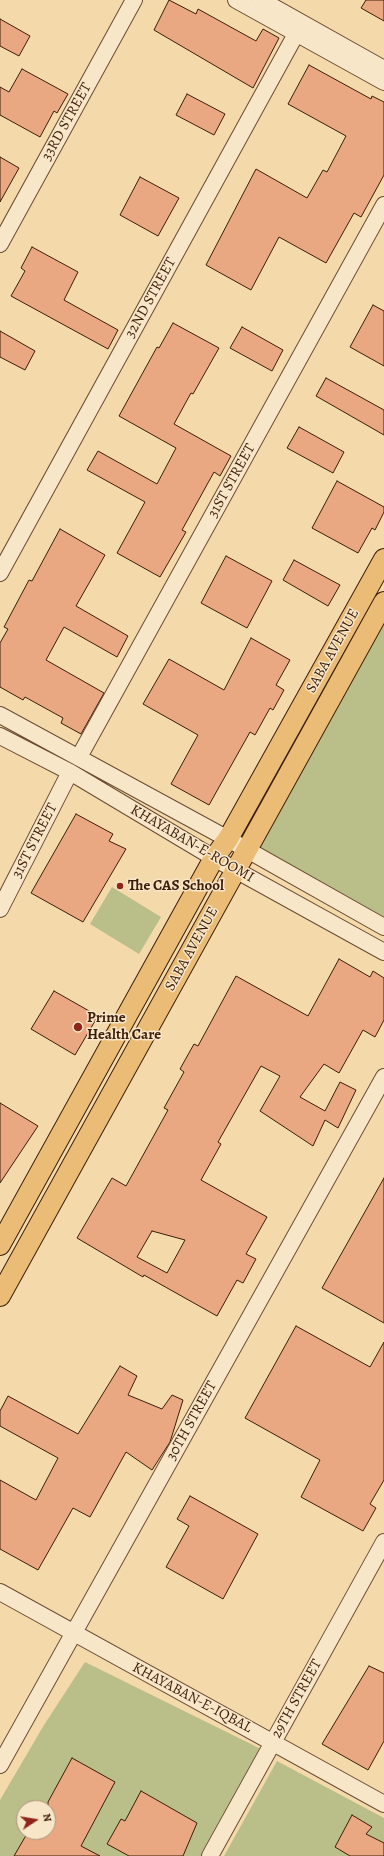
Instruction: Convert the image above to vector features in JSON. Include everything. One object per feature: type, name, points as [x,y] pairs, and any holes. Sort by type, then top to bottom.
[{"type":"main road","name":"SABA AVENUE","points":[[0,1245],[214,858],[228,839],[384,559]]},
{"type":"main road","name":"SABA AVENUE","points":[[0,1296],[384,602]]},
{"type":"street","name":"33RD STREET","points":[[0,244],[134,0]]},
{"type":"street","points":[[236,0],[299,28],[384,69]]},
{"type":"street","points":[[261,0],[299,28],[384,82]]},
{"type":"street","name":"32ND STREET","points":[[0,573],[299,28]]},
{"type":"street","name":"31ST STREET","points":[[79,757],[384,205]]},
{"type":"street","name":"KHAYABAN-E-ROOMI","points":[[0,715],[228,839],[384,927]]},
{"type":"street","name":"KHAYABAN-E-ROOMI","points":[[0,736],[70,772],[214,858],[384,952]]},
{"type":"street","name":"31ST STREET","points":[[0,909],[70,772]]},
{"type":"street","name":"30TH STREET","points":[[0,1765],[384,1077]]},
{"type":"street","name":"29TH STREET","points":[[210,1856],[274,1743],[384,1542]]},
{"type":"street","name":"KHAYABAN-E-IQBAL","points":[[0,1592],[73,1634],[384,1804]]},
{"type":"green space","points":[[384,621],[384,920],[255,848]]},
{"type":"green space","points":[[112,887],[161,917],[139,954],[90,924]]},
{"type":"green space","points":[[85,1662],[263,1750],[203,1856],[0,1856],[0,1800],[44,1725]]},
{"type":"green space","points":[[277,1761],[384,1818],[384,1856],[224,1856]]},
{"type":"building","points":[[169,0],[196,14],[198,9],[256,41],[263,29],[279,38],[253,88],[154,30]]},
{"type":"building","points":[[366,0],[384,0],[384,21],[361,8]]},
{"type":"building","points":[[0,19],[30,36],[19,56],[0,46]]},
{"type":"building","points":[[309,65],[371,99],[372,96],[384,102],[384,175],[361,217],[354,213],[326,263],[279,237],[251,290],[206,265],[256,169],[307,198],[323,170],[327,172],[346,136],[288,104]]},
{"type":"building","points":[[22,69],[68,94],[57,113],[54,111],[40,137],[0,115],[0,87],[9,92]]},
{"type":"building","points":[[187,94],[225,114],[214,135],[176,115]]},
{"type":"building","points":[[0,157],[19,168],[0,202]]},
{"type":"building","points":[[140,177],[179,198],[158,236],[120,215]]},
{"type":"building","points":[[32,247],[78,272],[64,300],[118,330],[108,349],[11,296],[25,271],[21,268]]},
{"type":"building","points":[[373,305],[384,311],[384,366],[350,347]]},
{"type":"building","points":[[173,323],[219,348],[174,424],[231,456],[220,476],[214,472],[182,530],[186,532],[160,577],[117,553],[145,502],[87,470],[98,451],[157,484],[176,448],[119,416],[157,347],[159,348]]},
{"type":"building","points":[[242,327],[283,350],[272,371],[230,348]]},
{"type":"building","points":[[0,331],[35,351],[25,370],[0,357]]},
{"type":"building","points":[[326,378],[384,410],[384,435],[316,396]]},
{"type":"building","points":[[299,427],[344,452],[333,473],[287,448]]},
{"type":"building","points":[[337,481],[384,507],[384,512],[375,530],[372,528],[358,553],[312,528]]},
{"type":"building","points":[[60,529],[105,555],[76,606],[128,636],[117,657],[64,627],[46,660],[104,693],[81,734],[61,723],[63,718],[25,697],[23,700],[0,687],[0,643],[8,629],[4,627],[29,580],[32,581]]},
{"type":"building","points":[[226,556],[272,581],[247,628],[201,603]]},
{"type":"building","points":[[294,560],[340,585],[328,606],[283,580]]},
{"type":"building","points":[[251,638],[290,660],[276,685],[284,690],[273,710],[270,708],[255,735],[250,732],[209,805],[171,784],[198,735],[143,704],[169,659],[224,690]]},
{"type":"building","points":[[76,814],[113,834],[109,841],[126,849],[83,922],[31,893]]},
{"type":"building","points":[[339,959],[370,977],[373,971],[384,978],[384,1020],[375,1037],[363,1030],[339,1073],[324,1064],[300,1097],[325,1111],[340,1082],[356,1090],[338,1128],[325,1120],[313,1146],[260,1111],[280,1076],[261,1066],[218,1142],[221,1144],[201,1180],[267,1217],[246,1254],[256,1259],[243,1283],[237,1280],[217,1316],[144,1275],[143,1277],[77,1238],[112,1178],[126,1186],[168,1110],[164,1108],[184,1072],[180,1069],[194,1044],[198,1046],[236,976],[308,1016]],"holes":[[[152,1231],[185,1240],[167,1273],[137,1257]]]},
{"type":"building","points":[[54,991],[98,1016],[75,1055],[31,1029]]},
{"type":"building","points":[[0,1103],[38,1126],[0,1183]]},
{"type":"building","points":[[384,1178],[384,1323],[322,1288]]},
{"type":"building","points":[[296,1326],[370,1367],[384,1342],[384,1480],[370,1504],[376,1508],[363,1531],[301,1497],[320,1460],[245,1418]]},
{"type":"building","points":[[120,1366],[137,1376],[128,1395],[162,1409],[172,1395],[183,1400],[170,1442],[152,1470],[126,1452],[90,1517],[73,1508],[38,1570],[0,1549],[0,1480],[36,1500],[58,1458],[0,1426],[0,1411],[8,1396],[78,1434]]},
{"type":"building","points":[[190,1496],[258,1534],[223,1599],[166,1567],[189,1526],[177,1519]]},
{"type":"building","points":[[369,1666],[384,1673],[384,1741],[368,1770],[322,1744]]},
{"type":"building","points":[[72,1758],[115,1782],[81,1846],[100,1856],[14,1856],[23,1840],[56,1840],[56,1800],[49,1800]]},
{"type":"building","points":[[141,1791],[197,1823],[183,1856],[129,1856],[107,1844],[121,1819],[125,1821]]},
{"type":"building","points":[[352,1815],[372,1827],[366,1834],[384,1843],[384,1856],[350,1856],[335,1847]]},
{"type":"place","name":"The CAS School","points":[[120,886]]},
{"type":"place","name":"Prime Health Care","points":[[78,1027]]}]
